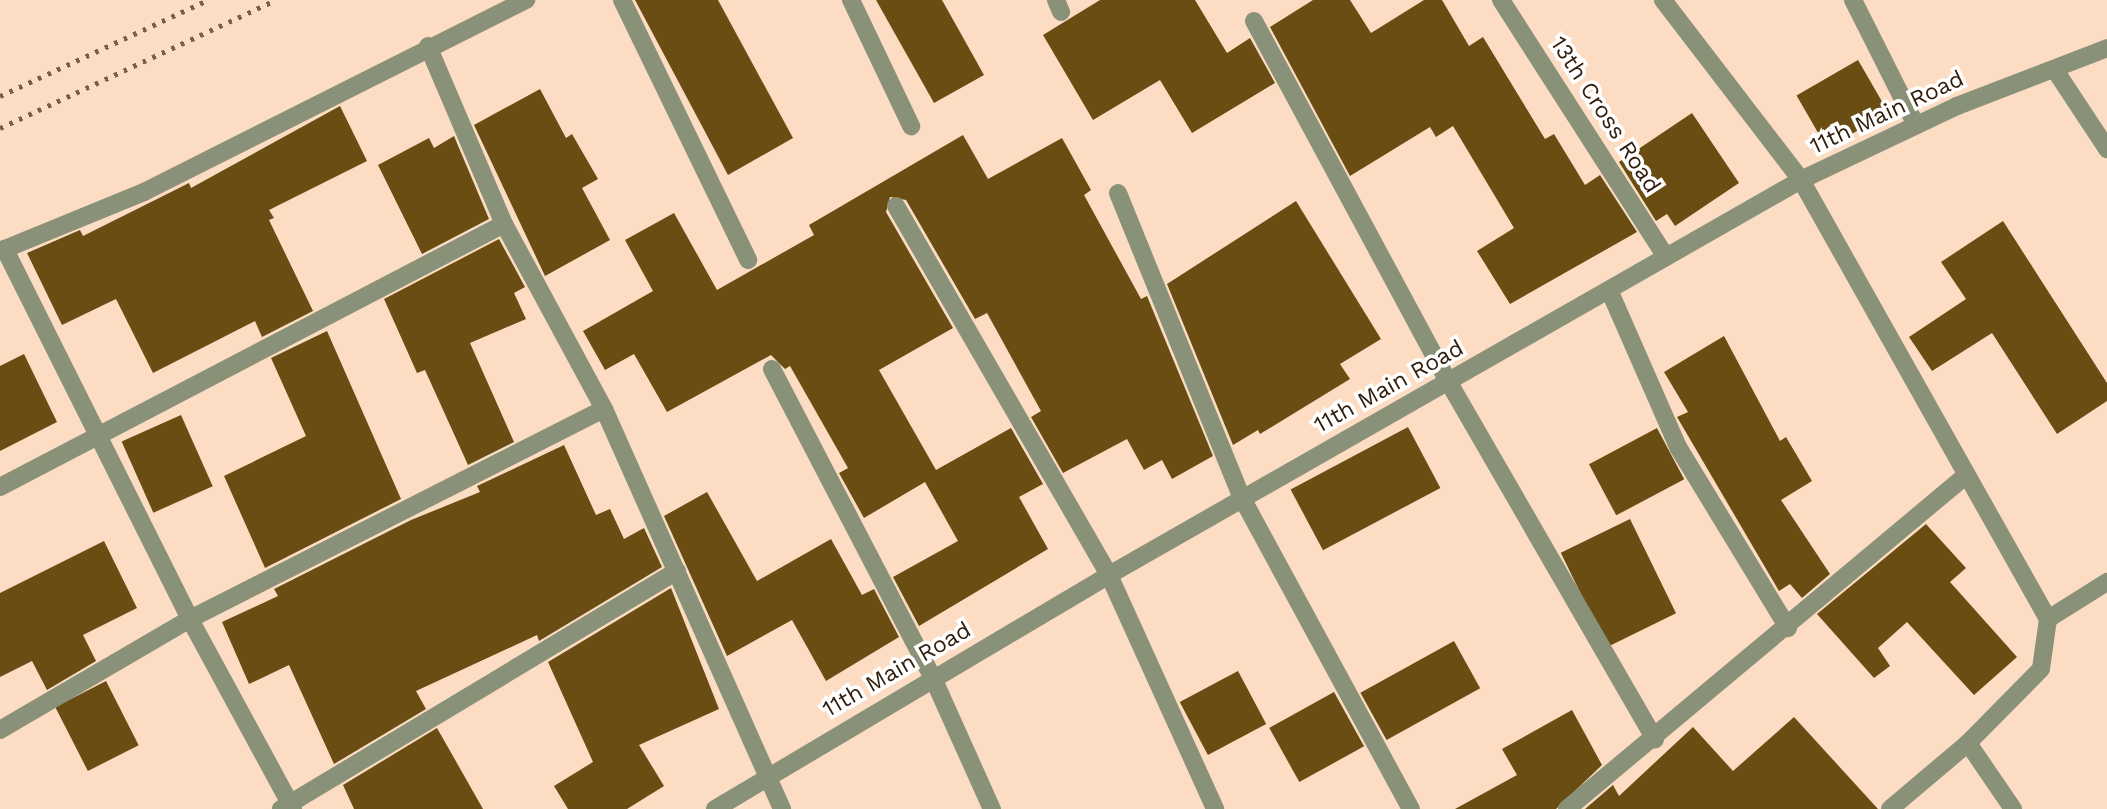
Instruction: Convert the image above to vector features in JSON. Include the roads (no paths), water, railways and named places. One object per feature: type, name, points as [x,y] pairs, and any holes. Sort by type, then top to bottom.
[{"type":"street","points":[[526,0],[428,46],[144,192],[2,250],[288,807],[677,571]]},
{"type":"street","points":[[622,0],[748,260]]},
{"type":"street","points":[[851,0],[911,126]]},
{"type":"street","name":"13th Cross Road","points":[[1502,0],[1667,257]]},
{"type":"street","points":[[1663,0],[1801,180],[1964,477],[2048,619],[2040,669],[1968,743],[1890,809]]},
{"type":"street","points":[[1853,0],[1916,125]]},
{"type":"street","points":[[1254,22],[1448,381],[1655,740]]},
{"type":"street","points":[[428,46],[504,224],[604,410],[782,809]]},
{"type":"street","name":"11th Main Road","points":[[715,809],[767,774],[1109,575],[1448,381],[1610,292],[1801,180],[1916,125],[2107,48]]},
{"type":"street","points":[[2055,70],[2107,149]]},
{"type":"street","points":[[1118,193],[1242,498],[1411,809]]},
{"type":"street","points":[[896,206],[1109,575],[1215,809]]},
{"type":"street","points":[[0,487],[97,433],[504,224]]},
{"type":"street","points":[[1610,292],[1678,447],[1788,628]]},
{"type":"street","points":[[772,369],[933,678],[992,809]]},
{"type":"street","points":[[0,730],[190,619],[604,410]]},
{"type":"street","points":[[1567,809],[1655,740],[1964,477]]},
{"type":"street","points":[[2048,619],[2107,582]]},
{"type":"street","points":[[1968,743],[2013,809]]},
{"type":"railway","points":[[0,96],[208,0]]},
{"type":"railway","points":[[0,128],[276,0]]}]
